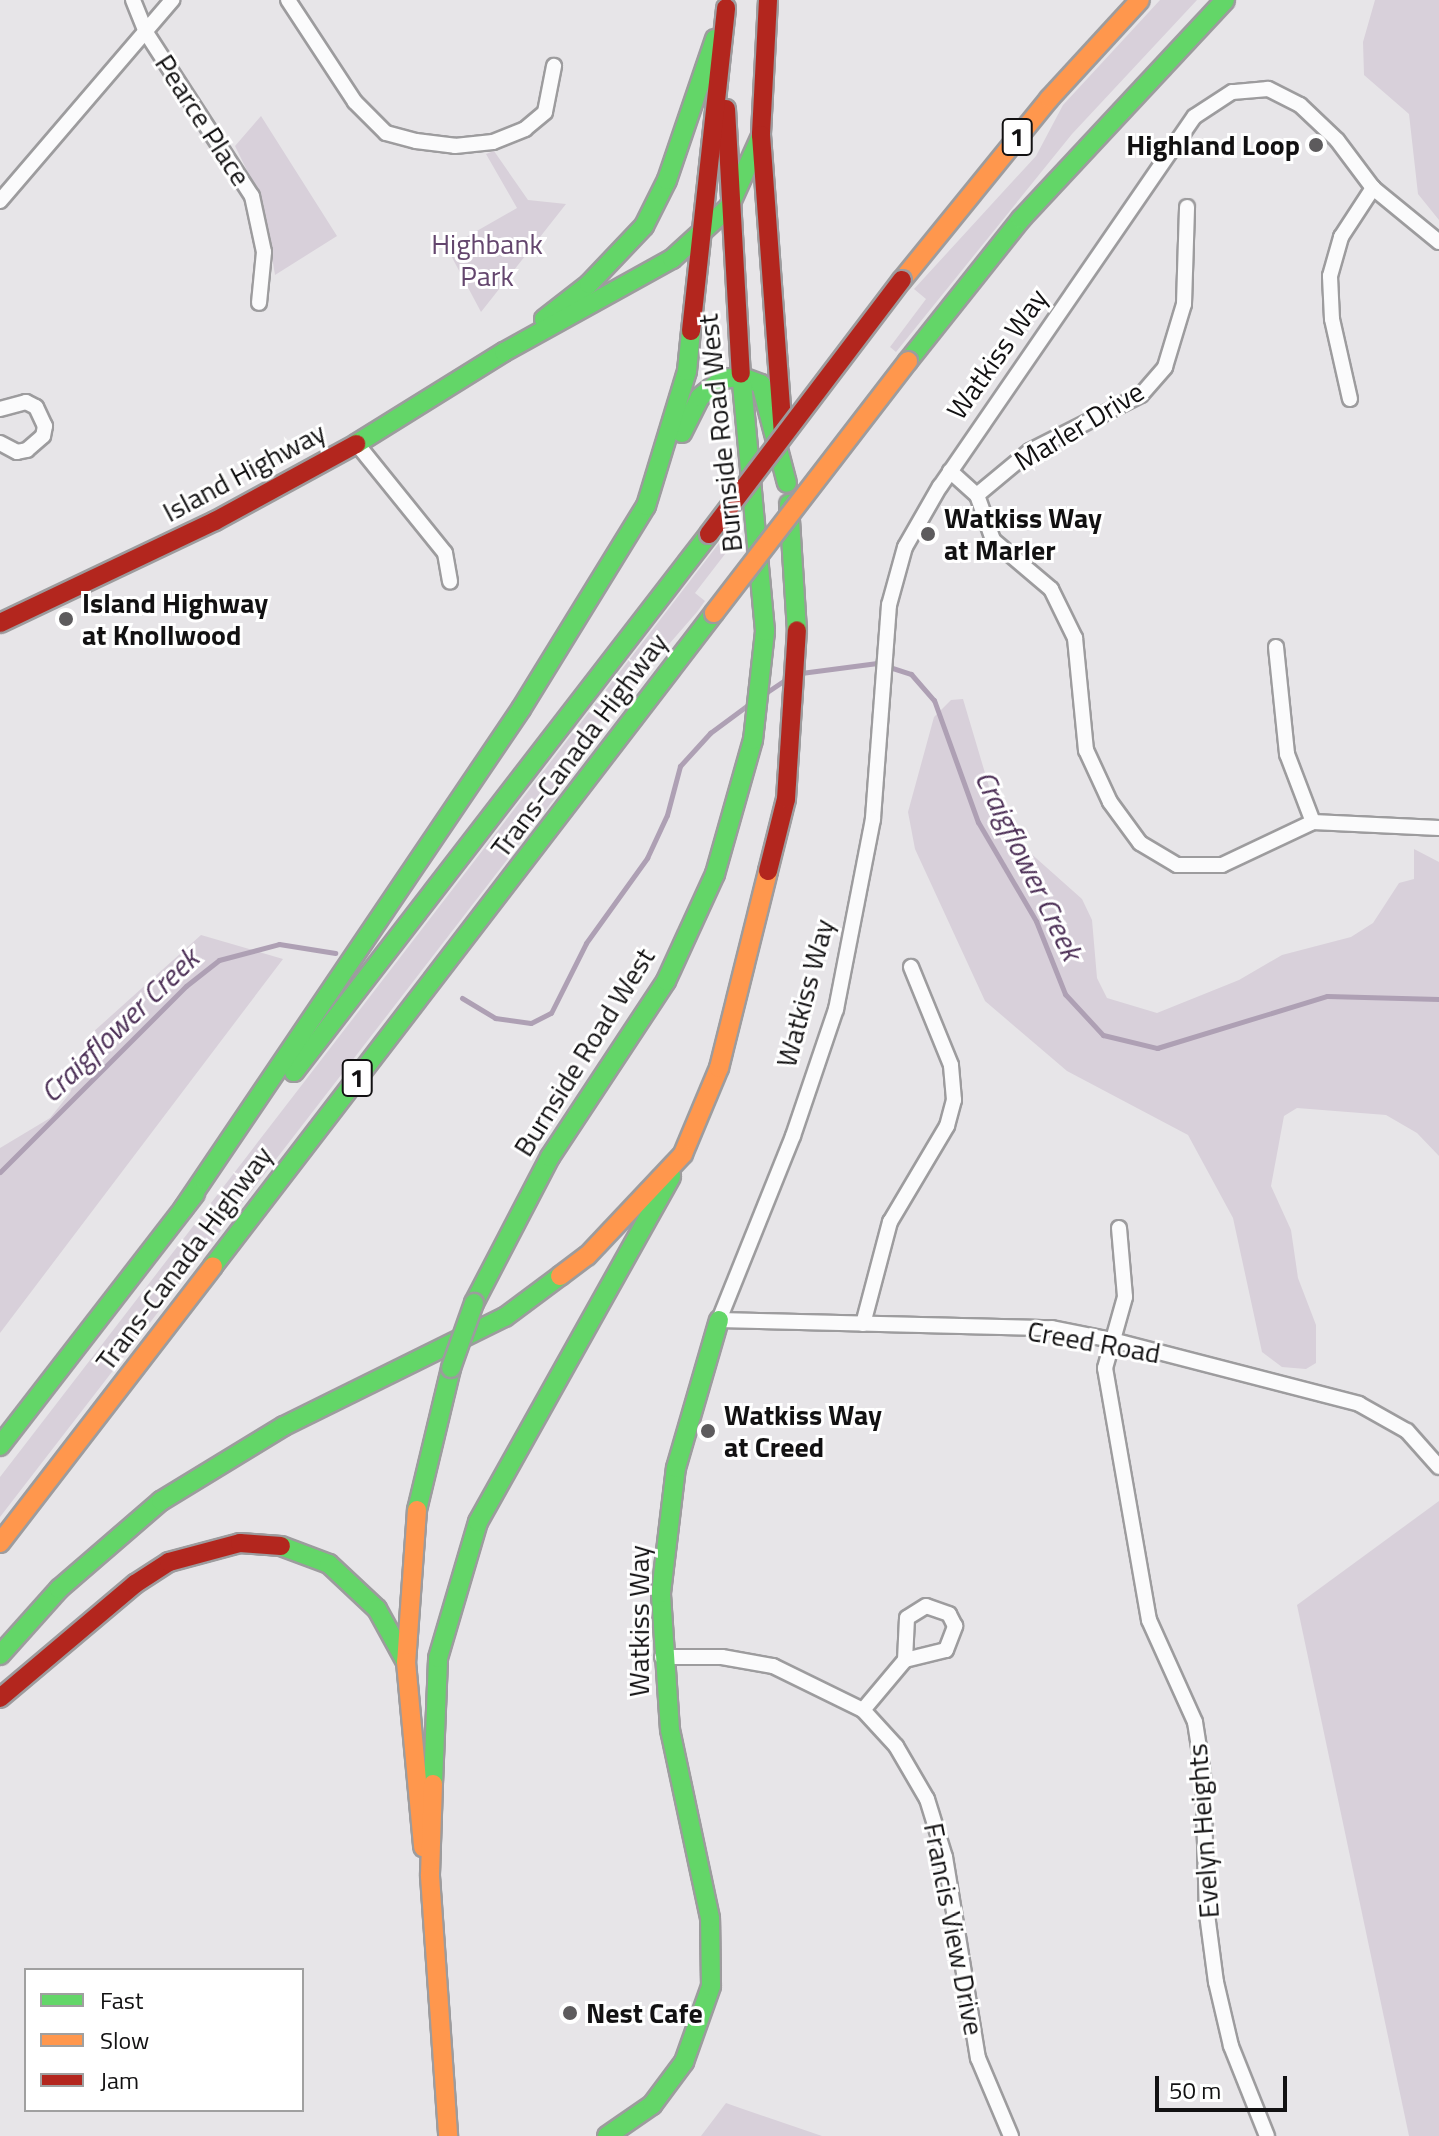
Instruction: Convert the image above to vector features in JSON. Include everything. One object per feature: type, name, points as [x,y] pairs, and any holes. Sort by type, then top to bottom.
[{"type":"main road","name":"Island Highway","points":[[0,623],[215,521],[357,444],[504,352],[638,280],[702,236],[729,207],[761,135],[768,0]]},
{"type":"main road","name":"Trans-Canada Highway","points":[[0,1446],[709,534],[902,280],[1001,156],[1140,0]]},
{"type":"main road","name":"Trans-Canada Highway","points":[[0,1543],[908,361],[1021,219],[1137,88],[1225,0]]},
{"type":"main road","name":"Island Highway","points":[[504,352],[589,284],[644,226],[667,180],[727,4]]},
{"type":"main road","name":"Burnside Road West","points":[[430,1876],[417,1821],[406,1662],[419,1496],[451,1368],[474,1303],[550,1157],[666,981],[715,874],[753,740],[765,631],[729,207],[727,4]]},
{"type":"main road","points":[[646,506],[687,371],[727,4]]},
{"type":"main road","name":"Burnside Road West","points":[[448,2136],[430,1876],[438,1658],[478,1522],[683,1154],[719,1068],[758,928],[786,799],[796,642],[761,135]]},
{"type":"main road","points":[[183,1209],[521,709],[646,506],[700,397],[722,379],[742,377],[761,384],[787,483]]},
{"type":"main road","points":[[0,1655],[59,1589],[161,1501],[284,1426],[505,1317],[587,1256],[683,1154]]},
{"type":"main road","name":"Watkiss Way","points":[[607,2136],[652,2105],[684,2062],[711,1986],[710,1918],[670,1730],[662,1657],[661,1593],[676,1468],[719,1320]]},
{"type":"main road","points":[[0,1698],[135,1584],[169,1562],[240,1543],[275,1544],[329,1564],[377,1609],[406,1662]]},
{"type":"street","name":"Pearce Place","points":[[133,0],[147,34],[252,196],[264,252],[259,303]]},
{"type":"street","points":[[0,201],[147,34],[172,0]]},
{"type":"street","points":[[288,0],[355,102],[386,133],[416,141],[455,146],[493,142],[525,129],[545,112],[554,66]]},
{"type":"street","name":"Watkiss Way","points":[[719,1320],[793,1136],[836,1009],[873,819],[889,629],[905,547],[950,471],[1194,117],[1214,101],[1250,88],[1279,93],[1316,117],[1373,188],[1439,242]]},
{"type":"street","points":[[1350,399],[1332,319],[1330,276],[1341,237],[1373,188]]},
{"type":"street","name":"Marler Drive","points":[[977,495],[1030,451],[1141,395],[1165,367],[1184,304],[1187,207]]},
{"type":"street","points":[[0,409],[26,402],[36,407],[45,426],[43,436],[27,450],[17,452],[0,443]]},
{"type":"street","points":[[357,444],[445,553],[450,582]]},
{"type":"street","points":[[950,471],[977,495],[993,540],[1051,589],[1075,638],[1086,750],[1110,802],[1140,843],[1177,865],[1222,865],[1313,822],[1439,828]]},
{"type":"street","points":[[1276,647],[1287,754],[1313,822]]},
{"type":"street","points":[[863,1324],[890,1222],[947,1126],[954,1100],[951,1065],[911,967]]},
{"type":"street","name":"Evelyn Heights","points":[[1119,1228],[1125,1297],[1116,1341],[1105,1368],[1149,1620],[1195,1722],[1203,1773],[1207,1914],[1216,1982],[1231,2046],[1267,2136]]},
{"type":"street","name":"Creed Road","points":[[719,1320],[1052,1328],[1116,1341],[1359,1404],[1407,1431],[1439,1467]]},
{"type":"street","name":"Francis View Drive","points":[[662,1657],[722,1657],[773,1666],[863,1710],[896,1746],[927,1799],[945,1857],[978,2058],[1011,2136]]},
{"type":"street","points":[[863,1710],[905,1660]]},
{"type":"green space","points":[[1160,0],[1197,0],[1072,134],[896,352],[890,347],[926,299],[914,289],[1036,156],[1063,105]]},
{"type":"green space","points":[[1375,0],[1439,0],[1439,220],[1418,194],[1409,114],[1364,75],[1363,42]]},
{"type":"green space","points":[[261,116],[337,236],[275,275],[263,203],[235,146]]},
{"type":"green space","name":"Highbank Park","points":[[494,151],[528,200],[566,204],[481,312],[447,248],[517,208],[486,154]]},
{"type":"green space","points":[[723,538],[732,545],[695,593],[705,601],[697,612],[588,737],[561,790],[0,1517],[0,1477]]},
{"type":"green space","points":[[963,699],[1001,827],[1082,899],[1092,920],[1097,978],[1107,998],[1157,1013],[1239,980],[1282,955],[1351,937],[1373,923],[1399,883],[1414,879],[1414,849],[1439,862],[1439,1156],[1417,1133],[1386,1115],[1297,1108],[1284,1116],[1271,1186],[1291,1230],[1298,1278],[1316,1325],[1316,1363],[1306,1369],[1282,1367],[1262,1352],[1233,1218],[1188,1135],[1067,1071],[985,1001],[915,849],[908,812],[934,717],[951,700]]},
{"type":"green space","points":[[201,935],[283,959],[0,1333],[0,1148],[50,1118],[70,1093],[92,1033]]},
{"type":"green space","points":[[1439,1501],[1439,2136],[1409,2136],[1297,1605]]},
{"type":"green space","points":[[726,2103],[740,2108],[822,2136],[701,2136]]},
{"type":"waterway","name":"Craigflower Creek","points":[[801,673],[877,663],[911,674],[934,700],[978,822],[1036,921],[1065,994],[1103,1035],[1157,1048],[1327,996],[1439,999]]},
{"type":"waterway","name":"Craigflower Creek","points":[[767,692],[785,680]]},
{"type":"waterway","name":"Craigflower Creek","points":[[462,998],[495,1018],[531,1023],[551,1013],[586,943],[647,858],[667,815],[680,766],[710,733],[748,705]]},
{"type":"waterway","name":"Craigflower Creek","points":[[0,1172],[186,986],[219,960],[279,944],[335,953]]},
{"type":"traffic: fast","points":[[908,361],[1021,219],[1225,0]]},
{"type":"traffic: fast","points":[[544,319],[589,284],[644,226],[667,180],[715,39]]},
{"type":"traffic: fast","points":[[356,444],[504,352],[672,259],[729,207],[761,136]]},
{"type":"traffic: fast","points":[[183,1209],[521,709],[646,506],[687,371],[691,331]]},
{"type":"traffic: fast","points":[[474,1303],[550,1157],[666,981],[715,874],[753,740],[765,631],[741,374]]},
{"type":"traffic: fast","points":[[682,433],[700,397],[722,379],[742,377],[761,384],[787,483]]},
{"type":"traffic: fast","points":[[789,504],[797,630]]},
{"type":"traffic: fast","points":[[294,1072],[709,534]]},
{"type":"traffic: fast","points":[[213,1266],[714,613]]},
{"type":"traffic: fast","points":[[433,1784],[438,1658],[478,1522],[671,1176]]},
{"type":"traffic: fast","points":[[0,1446],[195,1194]]},
{"type":"traffic: fast","points":[[0,1655],[59,1589],[161,1501],[284,1426],[505,1317],[560,1276]]},
{"type":"traffic: fast","points":[[451,1368],[474,1303]]},
{"type":"traffic: fast","points":[[607,2136],[652,2105],[684,2062],[711,1986],[710,1918],[670,1730],[661,1593],[676,1468],[719,1320]]},
{"type":"traffic: fast","points":[[417,1510],[451,1368]]},
{"type":"traffic: fast","points":[[281,1546],[329,1564],[377,1609],[406,1662]]},
{"type":"traffic: slow","points":[[902,280],[1049,99],[1140,0]]},
{"type":"traffic: slow","points":[[714,613],[908,361]]},
{"type":"traffic: slow","points":[[683,1154],[719,1068],[768,871]]},
{"type":"traffic: slow","points":[[560,1276],[587,1256],[683,1154]]},
{"type":"traffic: slow","points":[[0,1543],[213,1266]]},
{"type":"traffic: slow","points":[[417,1510],[406,1662],[423,1847]]},
{"type":"traffic: slow","points":[[433,1784],[430,1876],[448,2136]]},
{"type":"traffic: jam","points":[[768,0],[761,135],[783,432]]},
{"type":"traffic: jam","points":[[691,331],[726,8]]},
{"type":"traffic: jam","points":[[726,109],[741,374]]},
{"type":"traffic: jam","points":[[709,534],[902,280]]},
{"type":"traffic: jam","points":[[0,623],[215,521],[356,444]]},
{"type":"traffic: jam","points":[[768,871],[786,799],[797,630]]},
{"type":"traffic: jam","points":[[0,1698],[135,1584],[169,1562],[240,1543],[281,1546]]},
{"type":"place","name":"Highland Loop","points":[[1316,145]]},
{"type":"place","name":"Watkiss Way at Marler","points":[[928,534]]},
{"type":"place","name":"Island Highway at Knollwood","points":[[66,619]]},
{"type":"place","name":"Watkiss Way at Creed","points":[[708,1431]]},
{"type":"place","name":"Nest Cafe","points":[[570,2013]]}]
